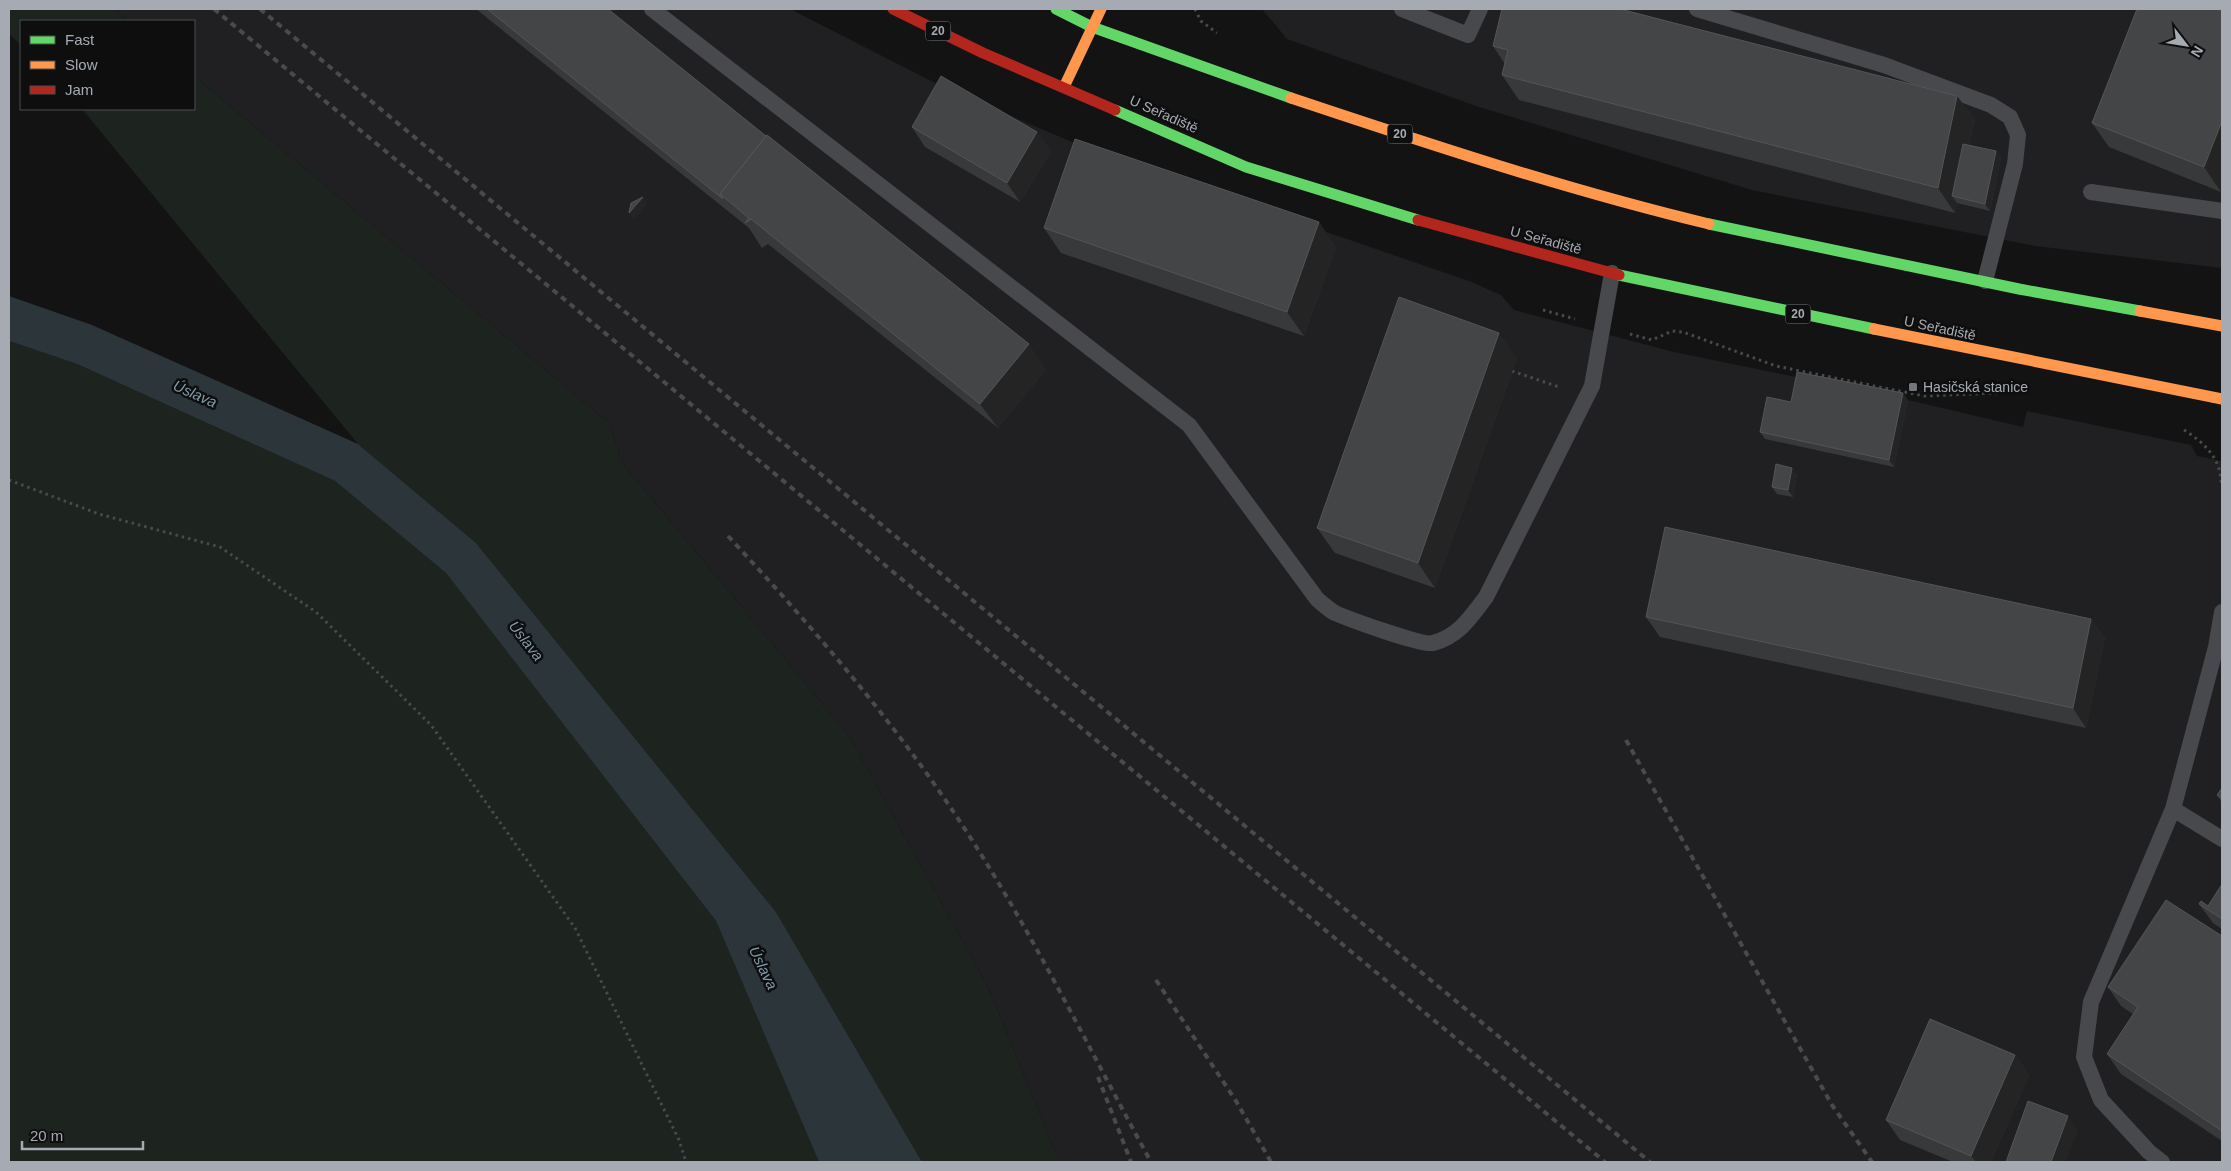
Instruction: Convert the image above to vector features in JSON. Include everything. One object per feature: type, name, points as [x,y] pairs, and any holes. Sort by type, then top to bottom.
[{"type":"main road","name":"U Seřadiště","points":[[893,9],[983,53],[1246,167],[1454,231],[1612,273],[1817,318],[2222,399]]},
{"type":"main road","name":"20","points":[[1056,9],[1092,27],[1268,90],[1509,170],[1638,207],[1753,234],[1985,282],[2222,326]]},
{"type":"main road","points":[[1064,87],[1101,9]]},
{"type":"lane","points":[[652,9],[1188,425],[1317,599],[1333,612],[1413,640],[1431,644],[1448,637],[1464,627],[1486,597],[1592,386],[1612,273]]},
{"type":"lane","points":[[1402,9],[1468,35],[1480,9]]},
{"type":"lane","points":[[1697,9],[1884,65],[1991,105],[2010,117],[2018,135],[2015,164],[1985,282]]},
{"type":"lane","points":[[2091,192],[2222,210]]},
{"type":"lane","points":[[2162,1162],[2151,1157],[2101,1100],[2084,1057],[2091,1002],[2173,809],[2216,647],[2222,612]]},
{"type":"lane","points":[[2173,809],[2222,839]]},
{"type":"path","points":[[1195,9],[1201,21],[1219,34]]},
{"type":"path","points":[[1543,310],[1652,340],[1672,331],[1683,332],[1776,366],[1924,396],[2001,393]]},
{"type":"path","points":[[1512,371],[1561,388]]},
{"type":"path","points":[[2178,426],[2196,437],[2214,455],[2220,470],[2220,481],[2222,482]]},
{"type":"path","points":[[9,480],[99,514],[220,547],[316,612],[431,725],[575,928],[679,1140],[686,1162]]},
{"type":"shaded area","points":[[9,9],[113,9],[127,20],[20,20],[20,44],[9,34]]},
{"type":"shaded area","points":[[113,9],[790,9],[949,90],[1103,155],[1469,281],[1501,295],[1514,310],[1674,352],[1908,400],[2023,427],[2027,411],[2191,445],[2197,456],[2222,461],[2222,1162],[1059,1162],[989,989],[849,736],[622,463],[609,423],[195,77],[195,20],[127,20]]},
{"type":"shaded area","points":[[1262,9],[2222,9],[2222,268],[2035,246],[1752,190],[1479,107],[1287,39]]},
{"type":"shaded area","points":[[195,77],[609,423],[622,463],[849,736],[989,989],[1059,1162],[922,1162],[776,912],[476,543],[358,444],[83,110],[195,110]]},
{"type":"shaded area","points":[[9,341],[77,364],[335,481],[446,573],[716,921],[819,1162],[9,1162]]},
{"type":"water","name":"Úslava","points":[[9,296],[92,325],[358,444],[476,543],[776,912],[922,1162],[819,1162],[716,921],[446,573],[335,481],[77,364],[9,341]]},
{"type":"building","points":[[487,9],[608,9],[766,136],[720,194],[723,199]]},
{"type":"building","points":[[1502,9],[1620,9],[1957,96],[1938,188],[1502,75],[1508,50],[1493,46]]},
{"type":"building","points":[[2137,9],[2222,9],[2222,121],[2204,167],[2092,123]]},
{"type":"building","points":[[941,76],[1037,132],[1007,183],[912,127]]},
{"type":"building","points":[[767,135],[1029,344],[980,404],[751,219],[745,223],[749,218],[720,194]]},
{"type":"building","points":[[1075,139],[1319,222],[1287,312],[1044,228]]},
{"type":"building","points":[[1963,144],[1996,151],[1985,204],[1952,196]]},
{"type":"building","points":[[643,197],[629,213],[631,203]]},
{"type":"building","points":[[1399,297],[1499,333],[1418,563],[1317,528]]},
{"type":"building","points":[[1797,372],[1903,393],[1889,460],[1760,432],[1767,397],[1791,402]]},
{"type":"building","points":[[1776,464],[1792,468],[1788,490],[1772,487]]},
{"type":"building","points":[[1665,527],[2091,619],[2073,708],[1646,617]]},
{"type":"building","points":[[2222,788],[2222,799],[2217,795]]},
{"type":"building","points":[[2222,884],[2222,919],[2199,904],[2201,901],[2208,906]]},
{"type":"building","points":[[2166,900],[2222,936],[2222,1131],[2107,1054],[2138,1007],[2108,987]]},
{"type":"building","points":[[1930,1019],[2015,1055],[1971,1156],[1886,1120]]},
{"type":"building","points":[[2028,1101],[2068,1116],[2051,1162],[2006,1162]]},
{"type":"railway","points":[[214,9],[1605,1162]]},
{"type":"railway","points":[[260,9],[1650,1162]]},
{"type":"railway","points":[[728,536],[840,663],[894,729],[944,798],[973,841],[1027,931],[1151,1162]]},
{"type":"railway","points":[[1626,740],[1832,1105],[1872,1162]]},
{"type":"railway","points":[[1156,980],[1236,1101],[1271,1162]]},
{"type":"railway","points":[[1098,1077],[1131,1162]]},
{"type":"traffic: fast","points":[[1056,9],[1092,27],[1291,98]]},
{"type":"traffic: fast","points":[[1115,110],[1246,167],[1418,220]]},
{"type":"traffic: fast","points":[[1709,224],[2019,289],[2140,311]]},
{"type":"traffic: fast","points":[[1619,275],[1874,329]]},
{"type":"traffic: slow","points":[[1064,87],[1101,9]]},
{"type":"traffic: slow","points":[[1291,98],[1551,181],[1709,224]]},
{"type":"traffic: slow","points":[[2140,311],[2222,326]]},
{"type":"traffic: slow","points":[[1874,329],[2222,399]]},
{"type":"traffic: jam","points":[[893,9],[983,53],[1115,110]]},
{"type":"traffic: jam","points":[[1418,220],[1619,275]]},
{"type":"place","name":"Hasičská stanice","points":[[1913,387]]}]
